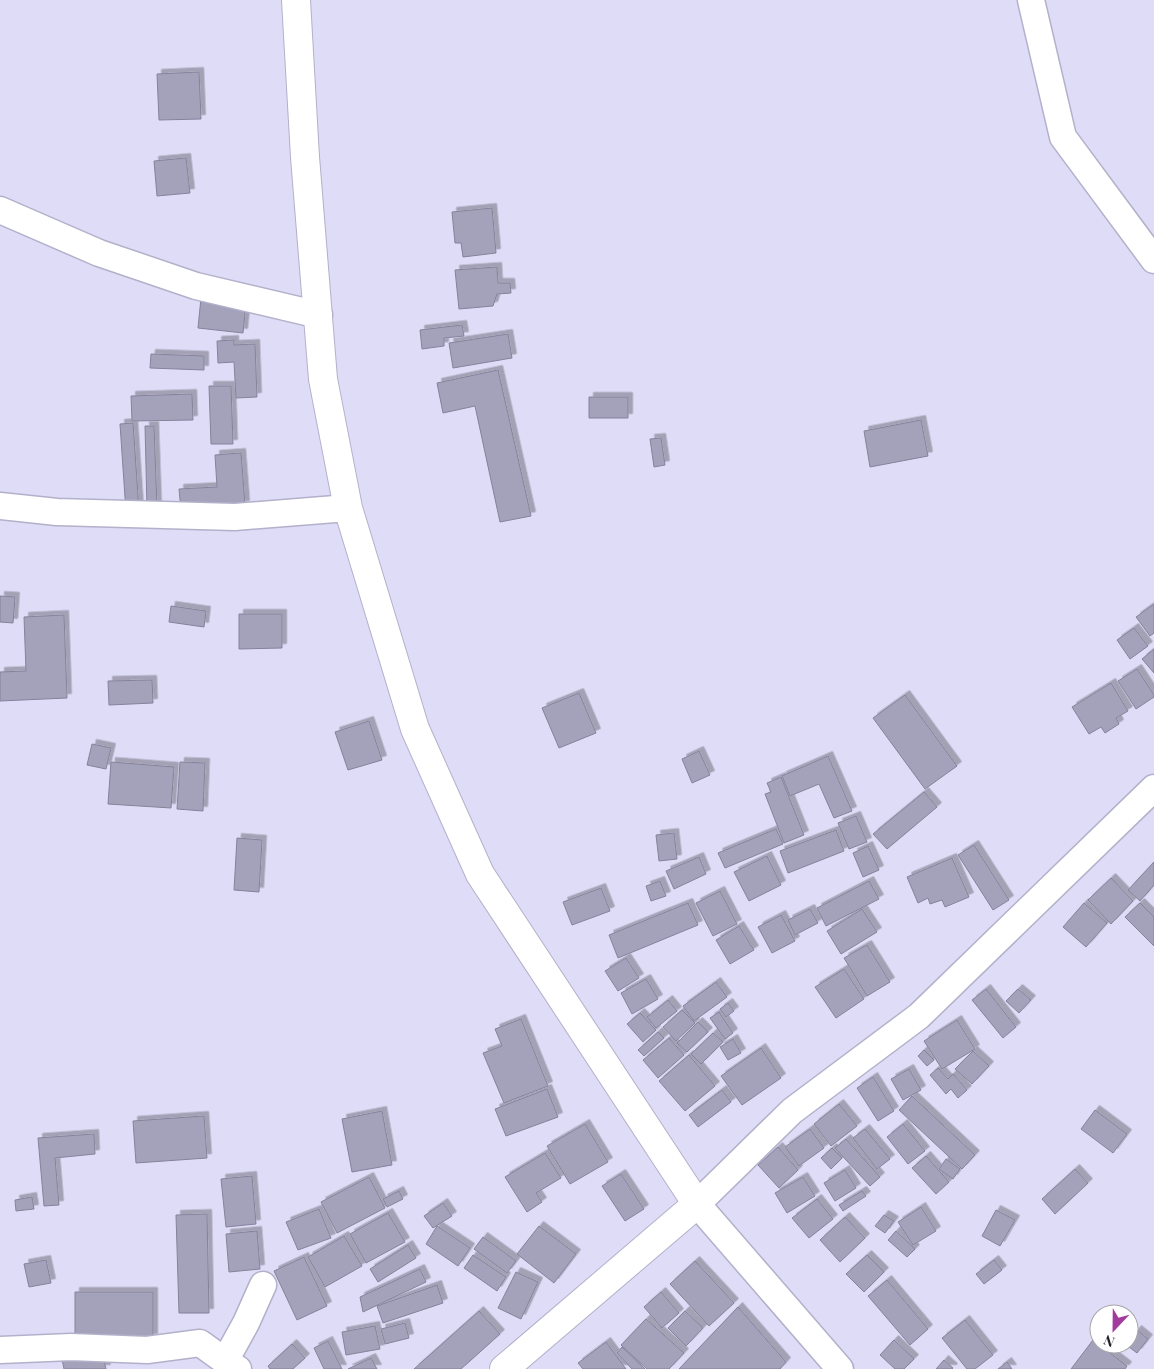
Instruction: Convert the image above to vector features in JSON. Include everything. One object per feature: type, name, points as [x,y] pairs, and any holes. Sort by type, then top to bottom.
[{"type":"street","points":[[296,0],[305,157],[323,379],[348,508],[415,729],[480,874],[697,1204],[840,1369]]},
{"type":"street","points":[[1031,0],[1063,137],[1154,260]]},
{"type":"street","points":[[0,210],[99,253],[178,280],[318,315]]},
{"type":"street","points":[[0,506],[57,512],[235,517],[348,508]]},
{"type":"street","points":[[504,1369],[697,1204],[792,1111],[919,1016],[1149,802]]},
{"type":"street","points":[[0,1350],[72,1347],[147,1350],[200,1343],[232,1365],[246,1323],[263,1285]]},
{"type":"building","points":[[199,72],[201,119],[159,120],[157,74]]},
{"type":"building","points":[[186,158],[190,193],[157,196],[154,161]]},
{"type":"building","points":[[492,208],[496,253],[463,257],[461,243],[455,243],[452,212]]},
{"type":"building","points":[[497,267],[498,283],[510,283],[511,293],[497,294],[493,306],[459,309],[455,270]]},
{"type":"building","points":[[201,298],[246,303],[243,333],[198,328]]},
{"type":"building","points":[[462,325],[464,336],[444,338],[444,346],[422,349],[420,330]]},
{"type":"building","points":[[508,334],[512,358],[453,368],[449,343]]},
{"type":"building","points":[[234,340],[234,345],[255,344],[257,397],[236,398],[234,362],[218,363],[217,341]]},
{"type":"building","points":[[151,354],[204,356],[204,370],[150,368]]},
{"type":"building","points":[[498,370],[531,516],[500,522],[475,406],[443,413],[437,383]]},
{"type":"building","points":[[209,386],[231,386],[233,444],[211,444]]},
{"type":"building","points":[[192,394],[193,420],[132,421],[131,396]]},
{"type":"building","points":[[589,397],[628,397],[628,418],[589,418]]},
{"type":"building","points":[[921,420],[928,456],[870,467],[864,431]]},
{"type":"building","points":[[133,423],[139,511],[126,512],[120,424]]},
{"type":"building","points":[[145,426],[154,426],[157,508],[147,508]]},
{"type":"building","points":[[661,438],[665,465],[654,467],[650,439]]},
{"type":"building","points":[[241,453],[245,505],[181,510],[179,489],[217,487],[215,455]]},
{"type":"building","points":[[0,596],[15,597],[13,623],[0,622]]},
{"type":"building","points":[[1154,604],[1154,633],[1150,636],[1136,617]]},
{"type":"building","points":[[171,606],[206,611],[204,627],[169,622]]},
{"type":"building","points":[[239,614],[282,614],[282,648],[239,649]]},
{"type":"building","points":[[64,615],[67,698],[0,701],[0,672],[26,671],[24,617]]},
{"type":"building","points":[[1134,628],[1148,646],[1130,659],[1117,640]]},
{"type":"building","points":[[1154,649],[1154,673],[1142,659]]},
{"type":"building","points":[[1137,669],[1154,697],[1136,709],[1118,681]]},
{"type":"building","points":[[152,680],[153,703],[109,705],[108,681]]},
{"type":"building","points":[[1111,683],[1128,711],[1116,718],[1119,724],[1105,733],[1101,727],[1089,734],[1072,707]]},
{"type":"building","points":[[579,693],[596,733],[559,748],[542,708]]},
{"type":"building","points":[[905,695],[957,766],[925,789],[873,718]]},
{"type":"building","points":[[369,721],[382,760],[348,770],[335,732]]},
{"type":"building","points":[[92,744],[111,748],[106,769],[87,765]]},
{"type":"building","points":[[699,751],[710,775],[692,783],[682,759]]},
{"type":"building","points":[[828,756],[852,811],[834,818],[819,784],[790,796],[782,776]]},
{"type":"building","points":[[111,762],[174,767],[171,808],[108,804]]},
{"type":"building","points":[[180,762],[205,763],[203,811],[177,809]]},
{"type":"building","points":[[781,777],[804,835],[784,843],[765,794],[771,792],[767,783]]},
{"type":"building","points":[[924,792],[937,807],[887,849],[873,834]]},
{"type":"building","points":[[856,816],[867,842],[849,849],[838,823]]},
{"type":"building","points":[[776,829],[783,844],[725,868],[718,853]]},
{"type":"building","points":[[836,830],[844,851],[788,873],[780,851]]},
{"type":"building","points":[[674,833],[677,859],[659,861],[656,835]]},
{"type":"building","points":[[237,838],[262,840],[259,892],[234,890]]},
{"type":"building","points":[[974,845],[1009,900],[993,910],[958,855]]},
{"type":"building","points":[[868,846],[879,870],[863,877],[853,853]]},
{"type":"building","points":[[767,856],[781,885],[749,901],[734,872]]},
{"type":"building","points":[[699,857],[706,874],[674,889],[666,871]]},
{"type":"building","points":[[952,858],[969,897],[945,907],[942,900],[930,904],[928,898],[918,903],[907,877]]},
{"type":"building","points":[[1154,862],[1154,885],[1140,901],[1128,890]]},
{"type":"building","points":[[1111,878],[1133,901],[1111,924],[1088,900]]},
{"type":"building","points":[[660,881],[666,896],[651,901],[646,886]]},
{"type":"building","points":[[869,881],[879,899],[826,926],[817,908]]},
{"type":"building","points":[[601,888],[610,911],[572,925],[563,902]]},
{"type":"building","points":[[720,891],[737,924],[713,936],[696,903]]},
{"type":"building","points":[[688,903],[698,925],[618,958],[609,935]]},
{"type":"building","points":[[1084,903],[1107,923],[1086,947],[1063,927]]},
{"type":"building","points":[[1140,903],[1154,917],[1154,946],[1125,917]]},
{"type":"building","points":[[810,909],[818,923],[795,935],[788,920]]},
{"type":"building","points":[[862,909],[877,932],[841,954],[827,931]]},
{"type":"building","points":[[781,915],[795,941],[772,953],[758,927]]},
{"type":"building","points":[[739,926],[754,950],[730,964],[716,940]]},
{"type":"building","points":[[867,945],[890,982],[867,996],[844,958]]},
{"type":"building","points":[[626,958],[639,978],[618,991],[605,971]]},
{"type":"building","points":[[844,969],[864,999],[836,1018],[815,987]]},
{"type":"building","points":[[646,979],[658,999],[632,1014],[621,993]]},
{"type":"building","points":[[716,982],[727,997],[694,1021],[683,1006]]},
{"type":"building","points":[[986,989],[1016,1027],[1003,1038],[972,1000]]},
{"type":"building","points":[[1018,989],[1031,1000],[1019,1013],[1006,1001]]},
{"type":"building","points":[[668,1000],[677,1011],[656,1028],[647,1017]]},
{"type":"building","points":[[728,1003],[734,1011],[726,1017],[720,1009]]},
{"type":"building","points":[[682,1010],[695,1023],[676,1041],[663,1027]]},
{"type":"building","points":[[719,1012],[733,1033],[725,1039],[710,1018]]},
{"type":"building","points":[[640,1013],[656,1030],[643,1042],[627,1024]]},
{"type":"building","points":[[521,1019],[548,1086],[504,1103],[483,1053],[502,1046],[495,1029]]},
{"type":"building","points":[[957,1020],[975,1049],[942,1069],[924,1041]]},
{"type":"building","points":[[698,1022],[708,1032],[687,1052],[677,1043]]},
{"type":"building","points":[[658,1032],[664,1038],[644,1056],[638,1050]]},
{"type":"building","points":[[713,1033],[723,1042],[701,1064],[691,1054]]},
{"type":"building","points":[[669,1038],[684,1055],[658,1078],[643,1060]]},
{"type":"building","points":[[733,1039],[741,1053],[728,1060],[720,1047]]},
{"type":"building","points":[[761,1048],[781,1078],[742,1105],[721,1076]]},
{"type":"building","points":[[924,1050],[934,1060],[927,1066],[918,1056]]},
{"type":"building","points":[[973,1051],[989,1066],[972,1084],[955,1069]]},
{"type":"building","points":[[689,1055],[715,1086],[685,1111],[659,1081]]},
{"type":"building","points":[[938,1068],[948,1079],[953,1074],[967,1090],[958,1098],[951,1089],[946,1094],[930,1075]]},
{"type":"building","points":[[909,1069],[921,1090],[903,1100],[891,1079]]},
{"type":"building","points":[[873,1077],[894,1111],[878,1121],[857,1088]]},
{"type":"building","points":[[547,1089],[558,1117],[506,1136],[495,1109]]},
{"type":"building","points":[[722,1090],[731,1102],[698,1127],[689,1115]]},
{"type":"building","points":[[912,1096],[975,1155],[962,1169],[899,1110]]},
{"type":"building","points":[[839,1104],[857,1126],[831,1146],[814,1124]]},
{"type":"building","points":[[1095,1110],[1127,1134],[1113,1153],[1081,1129]]},
{"type":"building","points":[[382,1111],[392,1165],[352,1172],[342,1119]]},
{"type":"building","points":[[204,1116],[207,1158],[136,1163],[133,1121]]},
{"type":"building","points":[[585,1124],[608,1162],[570,1184],[547,1146]]},
{"type":"building","points":[[903,1124],[925,1151],[908,1164],[887,1137]]},
{"type":"building","points":[[810,1129],[824,1148],[799,1166],[785,1147]]},
{"type":"building","points":[[865,1129],[890,1159],[877,1169],[853,1138]]},
{"type":"building","points":[[94,1134],[95,1154],[55,1158],[59,1205],[44,1206],[38,1138]]},
{"type":"building","points":[[846,1139],[880,1177],[870,1186],[835,1148]]},
{"type":"building","points":[[778,1147],[798,1170],[779,1188],[758,1165]]},
{"type":"building","points":[[832,1148],[842,1158],[831,1169],[821,1158]]},
{"type":"building","points":[[545,1153],[561,1178],[536,1193],[542,1202],[527,1212],[505,1177]]},
{"type":"building","points":[[926,1156],[949,1182],[936,1194],[912,1168]]},
{"type":"building","points":[[946,1159],[960,1169],[953,1179],[939,1169]]},
{"type":"building","points":[[1075,1169],[1088,1183],[1055,1214],[1042,1199]]},
{"type":"building","points":[[845,1170],[856,1188],[835,1201],[824,1183]]},
{"type":"building","points":[[621,1174],[644,1209],[625,1221],[602,1186]]},
{"type":"building","points":[[252,1176],[256,1224],[226,1227],[221,1179]]},
{"type":"building","points":[[369,1177],[385,1208],[337,1233],[321,1202]]},
{"type":"building","points":[[803,1177],[815,1196],[787,1213],[775,1193]]},
{"type":"building","points":[[399,1191],[403,1199],[387,1207],[383,1199]]},
{"type":"building","points":[[862,1191],[866,1196],[843,1211],[839,1205]]},
{"type":"building","points":[[32,1197],[34,1209],[16,1211],[15,1200]]},
{"type":"building","points":[[817,1199],[833,1219],[809,1238],[792,1218]]},
{"type":"building","points":[[443,1203],[452,1216],[433,1228],[424,1216]]},
{"type":"building","points":[[921,1207],[936,1231],[913,1245],[898,1222]]},
{"type":"building","points":[[319,1209],[331,1238],[298,1250],[286,1222]]},
{"type":"building","points":[[996,1210],[1015,1220],[1000,1246],[982,1236]]},
{"type":"building","points":[[388,1213],[405,1242],[366,1263],[350,1234]]},
{"type":"building","points":[[207,1214],[209,1313],[179,1313],[176,1215]]},
{"type":"building","points":[[884,1215],[894,1221],[885,1233],[875,1226]]},
{"type":"building","points":[[845,1217],[865,1238],[840,1262],[820,1240]]},
{"type":"building","points":[[437,1226],[470,1248],[458,1266],[426,1244]]},
{"type":"building","points":[[539,1226],[576,1254],[554,1283],[517,1254]]},
{"type":"building","points":[[257,1231],[260,1269],[229,1272],[226,1234]]},
{"type":"building","points":[[896,1231],[915,1249],[907,1257],[888,1240]]},
{"type":"building","points":[[344,1236],[362,1266],[325,1287],[308,1257]]},
{"type":"building","points":[[483,1237],[516,1261],[507,1273],[474,1249]]},
{"type":"building","points":[[408,1245],[416,1258],[378,1282],[370,1269]]},
{"type":"building","points":[[473,1255],[506,1277],[497,1291],[464,1268]]},
{"type":"building","points":[[867,1255],[884,1272],[864,1292],[846,1274]]},
{"type":"building","points":[[304,1257],[327,1306],[297,1320],[274,1271]]},
{"type":"building","points":[[46,1260],[51,1283],[29,1287],[24,1264]]},
{"type":"building","points":[[994,1260],[1002,1270],[984,1284],[976,1274]]},
{"type":"building","points":[[695,1261],[734,1303],[709,1326],[670,1284]]},
{"type":"building","points":[[420,1269],[426,1282],[363,1312],[360,1297]]},
{"type":"building","points":[[516,1272],[538,1282],[521,1319],[498,1308]]},
{"type":"building","points":[[887,1280],[928,1329],[910,1345],[868,1296]]},
{"type":"building","points":[[437,1285],[443,1303],[383,1323],[377,1306]]},
{"type":"building","points":[[75,1292],[153,1292],[153,1338],[75,1338]]},
{"type":"building","points":[[661,1292],[679,1313],[662,1328],[644,1307]]},
{"type":"building","points":[[738,1307],[786,1362],[780,1369],[679,1369]]},
{"type":"building","points":[[479,1311],[500,1334],[461,1369],[414,1369]]},
{"type":"building","points":[[685,1311],[703,1328],[686,1346],[668,1328]]},
{"type":"building","points":[[646,1319],[684,1353],[669,1369],[647,1369],[621,1345]]},
{"type":"building","points":[[965,1320],[993,1355],[975,1369],[967,1369],[942,1338]]},
{"type":"building","points":[[405,1323],[409,1338],[385,1344],[381,1329]]},
{"type":"building","points":[[375,1326],[380,1349],[346,1355],[342,1332]]},
{"type":"building","points":[[1139,1332],[1148,1339],[1139,1350]]},
{"type":"building","points":[[894,1340],[914,1359],[904,1369],[895,1369],[880,1355]]},
{"type":"building","points":[[328,1341],[342,1369],[324,1369],[314,1348]]},
{"type":"building","points":[[606,1342],[626,1369],[583,1369],[578,1363]]},
{"type":"building","points":[[292,1344],[305,1358],[293,1369],[270,1369],[268,1366]]},
{"type":"building","points":[[1089,1345],[1089,1354],[1111,1354],[1127,1366],[1125,1369],[1071,1369]]},
{"type":"building","points":[[622,1347],[645,1369],[632,1369],[617,1353]]},
{"type":"building","points":[[102,1351],[106,1369],[64,1369],[62,1359]]},
{"type":"building","points":[[371,1358],[377,1369],[348,1369]]},
{"type":"building","points":[[944,1360],[953,1368],[936,1369]]},
{"type":"building","points":[[1007,1362],[1012,1369],[998,1369]]}]
